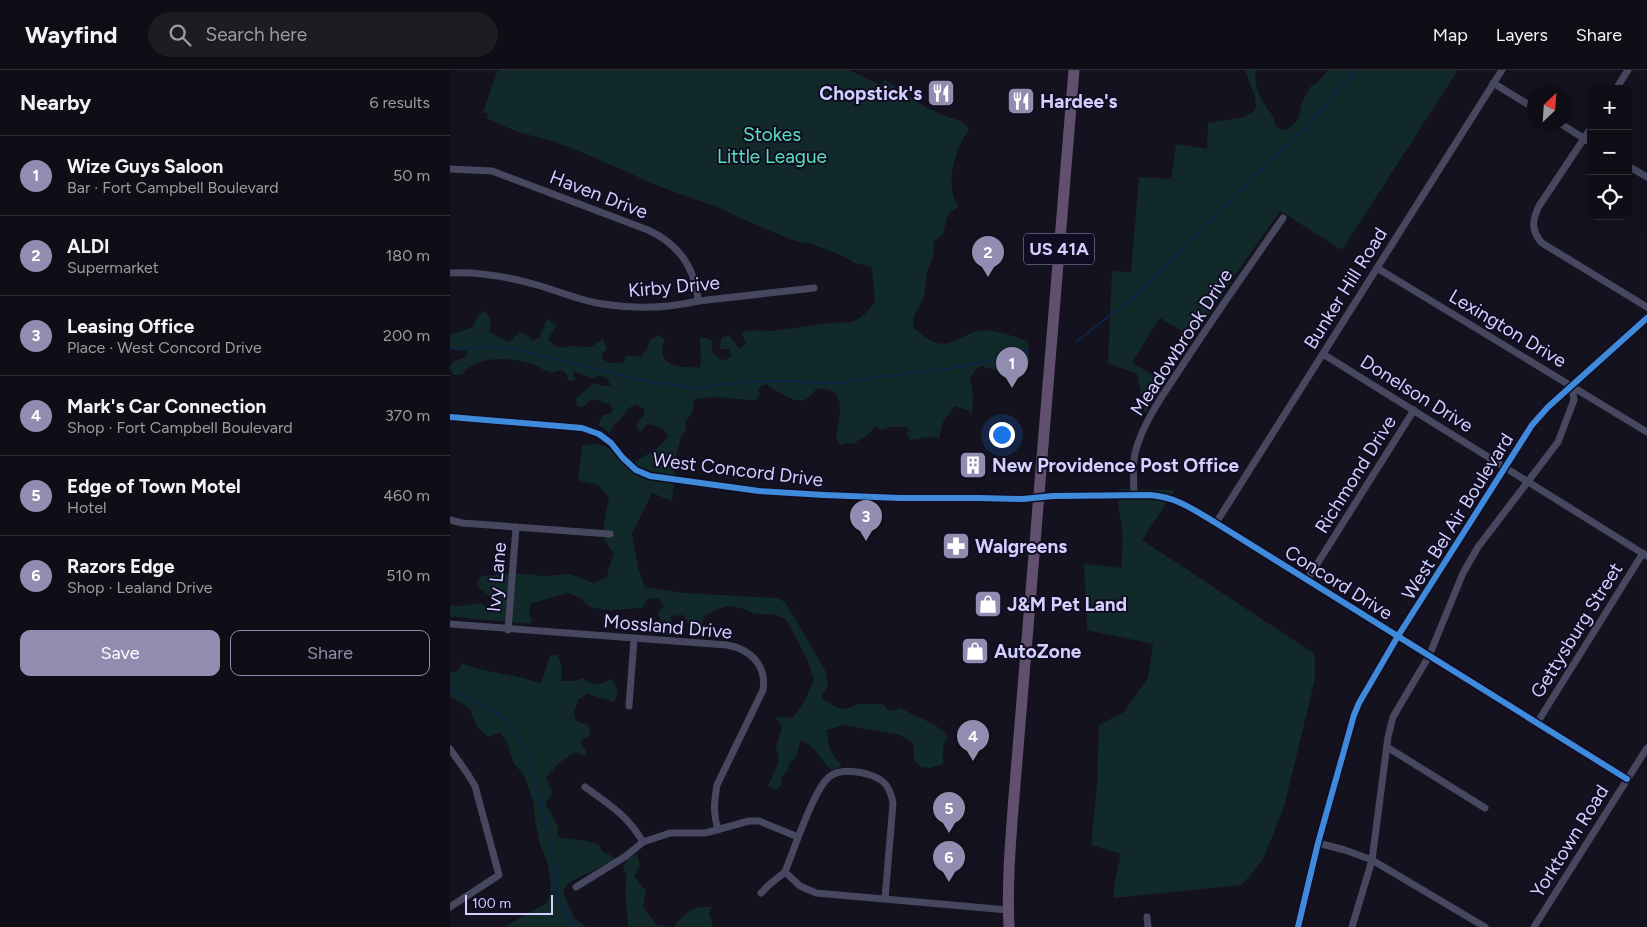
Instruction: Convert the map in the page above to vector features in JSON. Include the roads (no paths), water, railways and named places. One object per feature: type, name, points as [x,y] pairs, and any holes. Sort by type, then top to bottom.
[{"type":"highway","name":"US 41A","points":[[1009,927],[1008,910],[1013,816],[1074,70]]},
{"type":"street","name":"Bunker Hill Road","points":[[1216,523],[1502,70]]},
{"type":"street","points":[[1619,85],[1628,70]]},
{"type":"street","points":[[1493,83],[1527,104]]},
{"type":"street","points":[[1570,130],[1587,141],[1539,206],[1533,220],[1536,237],[1553,250],[1647,307]]},
{"type":"street","points":[[1632,168],[1647,177]]},
{"type":"street","name":"Haven Drive","points":[[450,169],[494,172],[649,230],[663,237],[676,248],[689,267],[697,286],[698,301]]},
{"type":"street","name":"Meadowbrook Drive","points":[[1134,495],[1133,470],[1135,454],[1142,432],[1152,412],[1198,340],[1283,218]]},
{"type":"street","name":"Lexington Drive","points":[[1377,268],[1647,432]]},
{"type":"street","name":"Kirby Drive","points":[[450,272],[488,274],[536,284],[584,300],[620,306],[655,307],[814,288]]},
{"type":"street","name":"West Bel Air Boulevard","points":[[1298,927],[1318,843],[1359,703],[1398,636],[1532,425],[1548,407],[1647,318]]},
{"type":"street","name":"Donelson Drive","points":[[1323,354],[1645,554]]},
{"type":"street","points":[[1352,927],[1372,860],[1387,747],[1393,717],[1429,656],[1464,573],[1478,547],[1554,449],[1561,436],[1574,400],[1572,386]]},
{"type":"street","name":"Richmond Drive","points":[[1308,580],[1414,410]]},
{"type":"street","name":"West Concord Drive","points":[[450,417],[582,428],[598,434],[611,443],[636,470],[650,476],[725,487],[806,494],[892,498],[1039,498]]},
{"type":"street","name":"Concord Drive","points":[[1039,498],[1053,496],[1134,495],[1163,496],[1177,500],[1627,779]]},
{"type":"street","points":[[450,520],[462,523],[610,534]]},
{"type":"street","name":"Ivy Lane","points":[[508,630],[516,527]]},
{"type":"street","name":"Gettysburg Street","points":[[1538,723],[1645,554]]},
{"type":"street","name":"Mossland Drive","points":[[450,624],[736,647],[753,656],[759,664],[763,677],[763,690],[717,785],[714,815],[718,830]]},
{"type":"street","points":[[629,706],[634,639]]},
{"type":"street","points":[[1387,747],[1485,808]]},
{"type":"street","name":"Yorktown Road","points":[[1534,927],[1647,748]]},
{"type":"street","points":[[450,749],[475,786],[499,875],[450,907]]},
{"type":"street","points":[[761,893],[786,872],[798,837],[822,785],[830,776],[839,772],[846,772],[862,773],[881,780],[891,792],[893,803],[885,899]]},
{"type":"street","points":[[585,787],[618,811],[633,826],[643,842]]},
{"type":"street","points":[[576,887],[626,856],[643,842],[670,833],[705,833],[748,821],[759,821],[798,837]]},
{"type":"street","points":[[1318,843],[1372,860],[1485,927]]},
{"type":"street","points":[[786,872],[800,886],[816,894],[1008,910]]},
{"type":"street","points":[[1147,917],[1148,927]]},
{"type":"waterway","points":[[1076,342],[1135,296],[1262,168],[1306,128],[1356,70]]},
{"type":"waterway","points":[[450,349],[483,347],[513,349],[646,381],[696,388],[742,382],[788,381],[833,384],[948,369],[999,359],[1029,350]]},
{"type":"waterway","points":[[450,690],[494,712],[503,718],[519,736],[535,778],[557,870],[557,899],[577,927]]},
{"type":"place","name":"Chopstick's","points":[[941,93]]},
{"type":"place","name":"Hardee's","points":[[1021,101]]},
{"type":"place","name":"ALDI","points":[[988,277]]},
{"type":"place","name":"Wize Guys Saloon","points":[[1012,388]]},
{"type":"place","name":"New Providence Post Office","points":[[973,465]]},
{"type":"place","name":"Leasing Office","points":[[866,541]]},
{"type":"place","name":"Walgreens","points":[[956,546]]},
{"type":"place","name":"J&M Pet Land","points":[[988,604]]},
{"type":"place","name":"AutoZone","points":[[975,651]]},
{"type":"place","name":"Mark's Car Connection","points":[[973,761]]},
{"type":"place","name":"Edge of Town Motel","points":[[949,833]]},
{"type":"place","name":"Razors Edge","points":[[949,882]]},
{"type":"park label","name":"Stokes Little League","points":[[772,145]]}]
